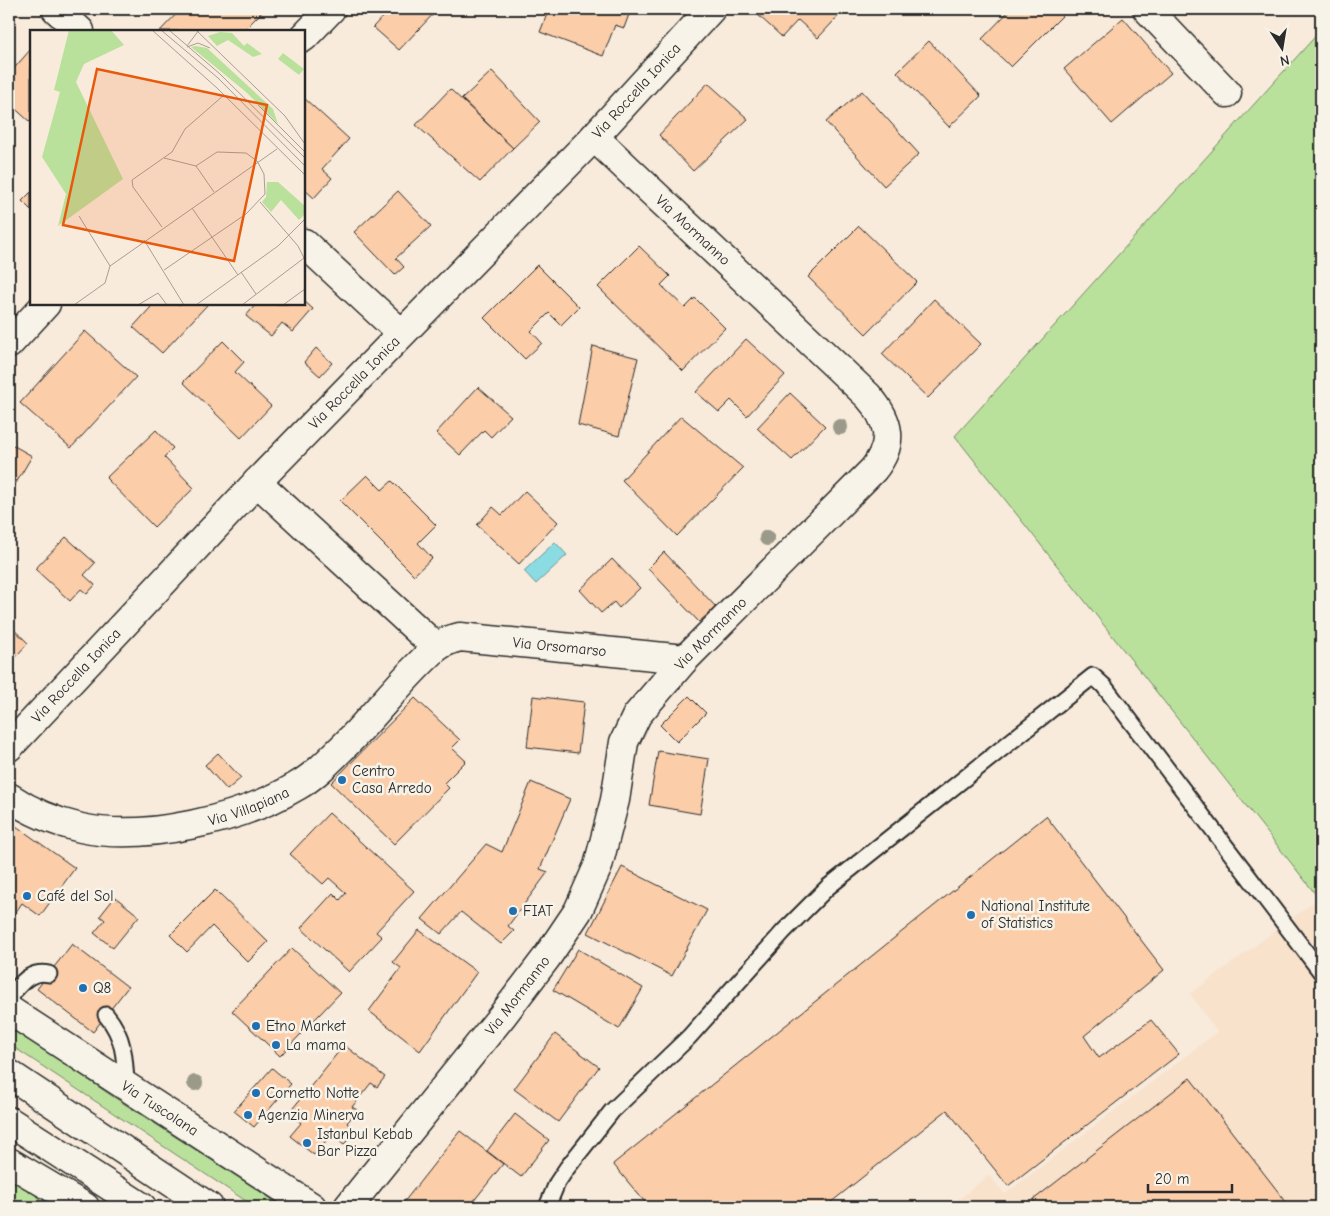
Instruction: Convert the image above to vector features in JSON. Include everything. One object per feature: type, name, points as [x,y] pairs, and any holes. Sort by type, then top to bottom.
[{"type":"street","points":[[56,9],[79,30]]},
{"type":"street","points":[[305,36],[331,9]]},
{"type":"street","points":[[1147,9],[1227,93]]},
{"type":"street","name":"Via Roccella Ionica","points":[[9,747],[257,482],[594,137],[702,12]]},
{"type":"street","name":"Via Mormanno","points":[[348,1207],[502,1016],[570,925],[585,898],[598,866],[615,800],[619,761],[628,733],[644,706],[685,659],[873,470],[884,455],[887,445],[886,424],[882,413],[868,396],[594,137]]},
{"type":"street","points":[[305,245],[401,333]]},
{"type":"street","points":[[9,344],[45,305]]},
{"type":"street","points":[[257,482],[436,647]]},
{"type":"street","name":"Via Orsomarso","points":[[436,647],[452,638],[469,636],[685,659]]},
{"type":"street","name":"Via Villapiana","points":[[9,797],[44,816],[67,824],[114,832],[176,828],[245,809],[280,795],[312,776],[340,751],[436,647]]},
{"type":"street","name":"Via Tuscolana","points":[[9,1010],[312,1207]]},
{"type":"street","points":[[9,1074],[209,1207]]},
{"type":"street","points":[[9,1121],[142,1207]]},
{"type":"street","points":[[9,1162],[85,1207]]},
{"type":"lane","points":[[547,1207],[557,1183],[606,1117],[689,1037],[816,898],[1093,676],[1110,694],[1321,972]]},
{"type":"lane","points":[[9,997],[30,975],[36,972],[49,974]]},
{"type":"lane","points":[[106,1015],[121,1039],[125,1053],[126,1085]]},
{"type":"shaded area","points":[[1319,898],[1321,901],[1321,1207],[949,1207],[989,1175],[1005,1194],[1217,1032],[1190,994]]},
{"type":"green space","points":[[1321,30],[1321,901],[955,436]]},
{"type":"green space","points":[[9,1025],[109,1094],[284,1207],[255,1207],[9,1044]]},
{"type":"green space","points":[[9,1178],[53,1206],[55,1207],[9,1207]]},
{"type":"water","points":[[555,542],[567,555],[536,584],[524,571]]},
{"type":"building","points":[[181,9],[188,9],[194,14],[199,9],[265,9],[244,30],[161,30]]},
{"type":"building","points":[[390,9],[438,9],[399,50],[373,27]]},
{"type":"building","points":[[549,9],[631,9],[624,28],[615,25],[603,56],[540,32]]},
{"type":"building","points":[[762,9],[845,9],[818,38],[798,20],[782,37],[757,14]]},
{"type":"building","points":[[1011,9],[1069,9],[1011,67],[982,39]]},
{"type":"building","points":[[1123,18],[1171,73],[1112,124],[1064,69]]},
{"type":"building","points":[[929,41],[981,96],[949,127],[897,72]]},
{"type":"building","points":[[30,50],[30,122],[9,103],[9,74]]},
{"type":"building","points":[[492,71],[540,122],[513,148],[462,99]]},
{"type":"building","points":[[708,83],[748,119],[693,171],[659,135]]},
{"type":"building","points":[[450,89],[513,148],[480,182],[416,125]]},
{"type":"building","points":[[862,91],[919,154],[884,186],[826,122]]},
{"type":"building","points":[[305,99],[349,139],[322,169],[332,178],[314,198],[305,190]]},
{"type":"building","points":[[398,191],[431,226],[396,258],[404,267],[395,275],[354,232]]},
{"type":"building","points":[[30,193],[30,209],[22,201]]},
{"type":"building","points":[[859,226],[917,282],[866,334],[808,277]]},
{"type":"building","points":[[639,246],[670,276],[661,285],[685,308],[695,298],[725,328],[683,371],[598,287]]},
{"type":"building","points":[[537,265],[579,307],[561,325],[549,313],[531,331],[542,343],[525,359],[484,318]]},
{"type":"building","points":[[934,299],[981,344],[928,398],[882,354]]},
{"type":"building","points":[[305,302],[313,309],[293,332],[282,323],[271,336],[246,316],[255,305],[305,305]]},
{"type":"building","points":[[149,305],[207,305],[162,353],[133,327],[151,307]]},
{"type":"building","points":[[85,331],[136,377],[71,448],[20,403]]},
{"type":"building","points":[[746,339],[785,375],[747,416],[731,400],[719,412],[696,392]]},
{"type":"building","points":[[223,341],[244,362],[235,372],[271,406],[241,438],[183,382]]},
{"type":"building","points":[[593,346],[638,358],[619,436],[578,425]]},
{"type":"building","points":[[316,348],[332,363],[320,376],[304,362]]},
{"type":"building","points":[[478,387],[511,416],[491,437],[484,430],[460,455],[436,433]]},
{"type":"building","points":[[790,393],[825,426],[792,460],[757,428]]},
{"type":"building","points":[[681,416],[743,468],[677,536],[622,480]]},
{"type":"building","points":[[156,430],[173,448],[164,457],[194,488],[154,527],[106,478]]},
{"type":"building","points":[[9,443],[32,456],[9,495]]},
{"type":"building","points":[[367,475],[382,490],[392,481],[436,525],[418,543],[432,558],[414,575],[340,501]]},
{"type":"building","points":[[525,491],[558,522],[519,564],[477,525],[493,507],[502,515]]},
{"type":"building","points":[[66,537],[95,563],[84,575],[95,585],[87,594],[81,589],[70,601],[35,569]]},
{"type":"building","points":[[664,552],[716,607],[699,622],[648,568]]},
{"type":"building","points":[[612,559],[640,588],[619,608],[614,602],[601,613],[580,590]]},
{"type":"building","points":[[9,625],[28,643],[9,664]]},
{"type":"building","points":[[533,696],[584,702],[578,753],[527,747]]},
{"type":"building","points":[[689,696],[706,713],[677,742],[660,725]]},
{"type":"building","points":[[415,698],[460,740],[452,748],[466,761],[444,783],[449,788],[394,844],[331,783]]},
{"type":"building","points":[[658,751],[709,759],[700,814],[649,805]]},
{"type":"building","points":[[218,753],[241,778],[227,790],[205,765]]},
{"type":"building","points":[[531,782],[570,799],[540,869],[548,872],[508,926],[514,931],[501,944],[461,912],[441,934],[422,919],[486,844],[502,852]]},
{"type":"building","points":[[329,813],[414,891],[376,932],[382,937],[349,972],[301,928],[333,893],[340,900],[346,893],[329,878],[323,884],[290,854]]},
{"type":"building","points":[[1046,816],[1164,970],[1084,1036],[1099,1058],[1151,1020],[1179,1054],[1008,1186],[947,1110],[825,1207],[649,1207],[613,1164]]},
{"type":"building","points":[[9,821],[75,868],[40,916],[22,903],[9,922]]},
{"type":"building","points":[[622,867],[707,910],[672,976],[588,933]]},
{"type":"building","points":[[215,890],[268,942],[248,962],[212,926],[187,952],[170,935]]},
{"type":"building","points":[[115,897],[139,916],[113,948],[94,933],[105,920],[100,916]]},
{"type":"building","points":[[419,930],[477,972],[420,1051],[369,1011],[401,968],[393,962]]},
{"type":"building","name":"Q8","points":[[72,944],[128,987],[93,1032],[37,989]]},
{"type":"building","points":[[292,948],[340,993],[280,1056],[232,1011]]},
{"type":"building","points":[[578,949],[643,988],[619,1029],[553,990]]},
{"type":"building","points":[[555,1034],[599,1067],[558,1122],[514,1089]]},
{"type":"building","points":[[344,1045],[385,1077],[377,1087],[371,1083],[352,1107],[357,1110],[347,1123],[355,1130],[344,1145],[331,1135],[314,1155],[290,1136],[301,1123],[289,1113]]},
{"type":"building","points":[[272,1068],[291,1084],[254,1127],[234,1111]]},
{"type":"building","points":[[1190,1078],[1290,1207],[1038,1207],[1033,1200]]},
{"type":"building","points":[[515,1114],[549,1140],[521,1177],[487,1151]]},
{"type":"building","points":[[460,1131],[503,1164],[469,1207],[400,1207]]},
{"type":"place","name":"Centro Casa Arredo","points":[[342,780]]},
{"type":"place","name":"Café del Sol","points":[[27,896]]},
{"type":"place","name":"FIAT","points":[[513,911]]},
{"type":"place","name":"National Institute of Statistics","points":[[971,915]]},
{"type":"place","name":"Q8","points":[[83,988]]},
{"type":"place","name":"Etno Market","points":[[256,1026]]},
{"type":"place","name":"La mama","points":[[276,1045]]},
{"type":"place","name":"Cornetto Notte","points":[[256,1093]]},
{"type":"place","name":"Agenzia Minerva","points":[[248,1115]]},
{"type":"place","name":"Istanbul Kebab Bar Pizza","points":[[307,1143]]}]
